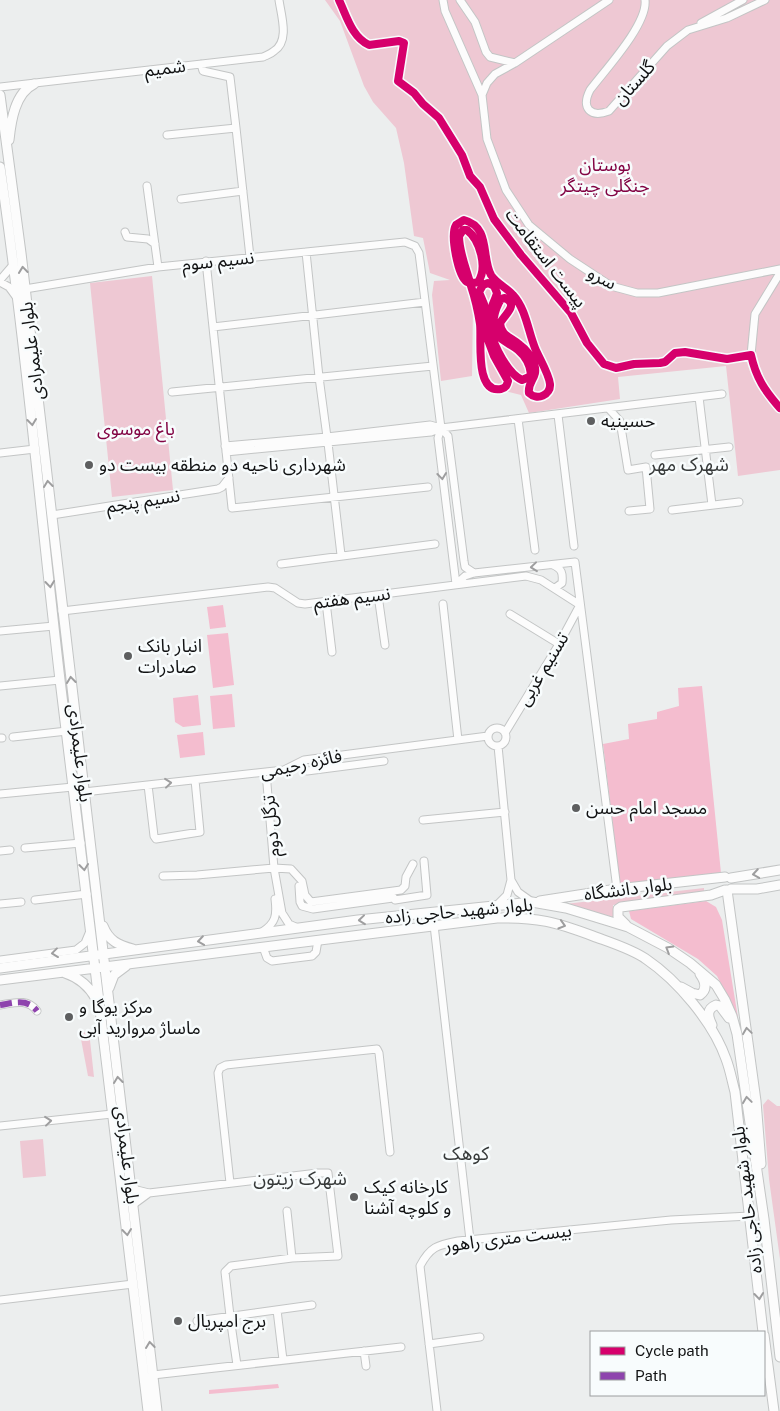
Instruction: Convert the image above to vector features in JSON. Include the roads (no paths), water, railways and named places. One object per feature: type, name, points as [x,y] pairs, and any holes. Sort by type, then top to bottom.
[{"type":"main road","points":[[8,152],[15,111],[22,94],[34,84]]},
{"type":"main road","name":"بلوار علیمرادی","points":[[0,95],[106,967],[107,993],[134,1204],[157,1411]]},
{"type":"main road","name":"بلوار علیمرادی","points":[[0,167],[148,1411]]},
{"type":"main road","name":"بلوار دانشگاه","points":[[532,902],[617,889],[728,878],[780,870]]},
{"type":"main road","points":[[728,878],[734,884],[728,890],[756,1101],[764,1219]]},
{"type":"main road","points":[[687,882],[689,898]]},
{"type":"main road","name":"بلوار دانشگاه","points":[[628,927],[618,916],[618,909],[621,907],[711,895],[728,890],[757,889],[780,885]]},
{"type":"main road","name":"بلوار شهید حاجی زاده","points":[[0,968],[358,920],[532,902],[583,913],[628,927],[668,948],[697,968],[716,985],[732,1016],[737,1034],[764,1219],[780,1357]]},
{"type":"main road","points":[[99,915],[110,939],[119,945],[135,950]]},
{"type":"main road","name":"بلوار شهید حاجی زاده","points":[[0,980],[434,925],[524,917],[557,923],[604,940],[644,958],[679,986],[717,1039],[726,1058],[735,1092],[764,1331]]},
{"type":"main road","points":[[303,928],[304,934],[314,941]]},
{"type":"main road","points":[[44,962],[50,968],[46,974]]},
{"type":"main road","points":[[107,993],[117,971],[132,963]]},
{"type":"main road","points":[[679,986],[700,995],[704,992],[703,979],[697,968]]},
{"type":"main road","points":[[60,972],[78,978],[90,988],[99,1003]]},
{"type":"main road","points":[[717,1039],[708,1018],[712,1006],[716,1005],[720,1006],[737,1034]]},
{"type":"main road","name":"بلوار شهید حاجی زاده","points":[[765,1342],[774,1411]]},
{"type":"street","name":"شمیم","points":[[0,87],[263,56],[275,51],[281,45],[284,33],[279,0]]},
{"type":"street","name":"سرو","points":[[443,0],[445,11],[482,95],[487,139],[506,190],[529,225],[570,259],[611,286],[637,293],[658,293],[780,269]]},
{"type":"street","points":[[460,0],[475,22],[486,52],[490,57],[515,63]]},
{"type":"street","points":[[482,95],[491,78],[609,0]]},
{"type":"street","name":"گلستان","points":[[645,0],[644,14],[638,27],[590,90],[585,100],[586,105],[591,111],[600,114],[609,110],[667,46],[688,30],[727,18],[765,0]]},
{"type":"street","points":[[688,30],[743,0]]},
{"type":"street","points":[[201,64],[203,71],[230,77],[250,257]]},
{"type":"street","points":[[167,135],[236,128]]},
{"type":"street","points":[[1,183],[12,182]]},
{"type":"street","points":[[147,186],[158,267]]},
{"type":"street","points":[[181,198],[242,191]]},
{"type":"street","points":[[125,232],[127,237],[148,240],[155,244]]},
{"type":"street","name":"نسیم سوم","points":[[25,289],[206,261],[405,242],[415,246],[419,253],[425,302]]},
{"type":"street","points":[[306,252],[341,555]]},
{"type":"street","points":[[206,261],[232,508],[428,487]]},
{"type":"street","points":[[13,265],[0,281],[9,287],[17,298]]},
{"type":"street","points":[[751,355],[754,314],[780,273]]},
{"type":"street","points":[[213,327],[425,302],[441,428],[438,438],[456,584]]},
{"type":"street","points":[[172,392],[433,366]]},
{"type":"street","points":[[226,449],[431,432],[441,428],[722,394]]},
{"type":"street","points":[[699,397],[712,505]]},
{"type":"street","points":[[609,409],[620,421],[628,470],[646,466],[650,509],[629,511]]},
{"type":"street","points":[[558,415],[574,546]]},
{"type":"street","points":[[518,419],[535,550]]},
{"type":"street","points":[[441,428],[448,436],[464,561],[469,570],[474,573]]},
{"type":"street","points":[[655,455],[729,447]]},
{"type":"street","points":[[0,453],[35,449]]},
{"type":"street","name":"نسیم پنجم","points":[[52,515],[218,489],[229,478]]},
{"type":"street","points":[[672,510],[739,502]]},
{"type":"street","points":[[281,564],[435,544]]},
{"type":"street","points":[[456,584],[465,576],[474,573],[575,562],[617,889]]},
{"type":"street","points":[[553,565],[560,568],[563,575],[562,583],[555,588]]},
{"type":"street","name":"نسیم هفتم","points":[[62,611],[268,586],[280,591],[298,603],[326,602],[526,576],[542,580],[580,605]]},
{"type":"street","points":[[378,595],[385,645]]},
{"type":"street","points":[[326,602],[332,652]]},
{"type":"street","points":[[443,604],[458,740]]},
{"type":"street","name":"تسنیم غربی","points":[[505,733],[559,644],[580,605]]},
{"type":"street","points":[[510,614],[559,644]]},
{"type":"street","points":[[0,631],[54,626]]},
{"type":"street","points":[[0,686],[60,680]]},
{"type":"street","points":[[495,728],[501,729],[505,733],[505,742],[498,746],[490,743],[488,736],[490,731],[495,728]]},
{"type":"street","points":[[13,737],[67,731]]},
{"type":"street","name":"فائزه رحیمی","points":[[84,792],[284,770],[304,760],[488,736]]},
{"type":"street","points":[[496,906],[507,895],[511,880],[498,746]]},
{"type":"street","points":[[330,756],[332,768]]},
{"type":"street","points":[[307,771],[384,761]]},
{"type":"street","name":"ترگل دوم","points":[[266,772],[274,868],[282,913],[289,924],[303,928]]},
{"type":"street","points":[[148,785],[154,836],[156,839],[200,832],[195,780]]},
{"type":"street","points":[[0,794],[73,787]]},
{"type":"street","points":[[423,820],[504,812]]},
{"type":"street","points":[[25,848],[81,843]]},
{"type":"street","points":[[0,851],[10,850]]},
{"type":"street","points":[[393,895],[395,900],[427,895],[424,861]]},
{"type":"street","points":[[163,876],[291,868],[298,878],[300,902],[302,906],[310,908],[393,895],[404,889],[406,877],[413,864]]},
{"type":"street","name":"ترگل دوم","points":[[262,932],[272,925],[276,916],[274,886],[276,879]]},
{"type":"street","points":[[511,880],[518,892],[532,902]]},
{"type":"street","points":[[35,900],[87,894]]},
{"type":"street","points":[[0,904],[21,902]]},
{"type":"street","points":[[434,925],[470,1240]]},
{"type":"street","points":[[0,960],[76,950],[85,943],[90,928]]},
{"type":"street","points":[[263,947],[267,958],[272,961],[312,956],[316,952],[314,941]]},
{"type":"street","points":[[0,1005],[26,1002],[34,1006],[37,1011]]},
{"type":"street","points":[[230,1183],[218,1074],[220,1068],[226,1065],[376,1049],[380,1053],[390,1152]]},
{"type":"street","points":[[0,1126],[112,1114]]},
{"type":"street","points":[[131,1186],[137,1190],[149,1192],[328,1173],[338,1256],[292,1258],[231,1266],[225,1272],[230,1316]]},
{"type":"street","points":[[134,1204],[149,1192]]},
{"type":"street","points":[[287,1211],[292,1258]]},
{"type":"street","name":"بیست متری راهور","points":[[437,1411],[420,1266],[426,1254],[439,1244],[670,1220],[750,1216]]},
{"type":"street","points":[[0,1300],[133,1284]]},
{"type":"street","points":[[197,1321],[312,1305]]},
{"type":"street","points":[[277,1310],[283,1360]]},
{"type":"street","points":[[231,1324],[237,1365]]},
{"type":"street","points":[[429,1344],[480,1336]]},
{"type":"street","points":[[153,1375],[401,1347]]},
{"type":"street","points":[[364,1351],[366,1366]]},
{"type":"place","name":"حسینیه","points":[[591,421]]},
{"type":"place","name":"شهرداری ناحیه دو منطقه بیست دو","points":[[89,465]]},
{"type":"place","name":"انبار بانک صادرات","points":[[128,656]]},
{"type":"place","name":"مسجد امام حسن","points":[[576,808]]},
{"type":"place","name":"مرکز یوگا و ماساژ مروارید آبی","points":[[69,1017]]},
{"type":"place","name":"کارخانه کیک و کلوچه آشنا","points":[[354,1197]]},
{"type":"place","name":"برج امپریال","points":[[178,1321]]},
{"type":"district","name":"شهرک مهر","points":[[689,464]]},
{"type":"district","name":"کوهک","points":[[466,1153]]},
{"type":"district","name":"شهرک زیتون","points":[[300,1178]]},
{"type":"park label","name":"بوستان جنگلی چیتگر","points":[[605,175]]},
{"type":"park label","name":"باغ موسوی","points":[[136,429]]}]
